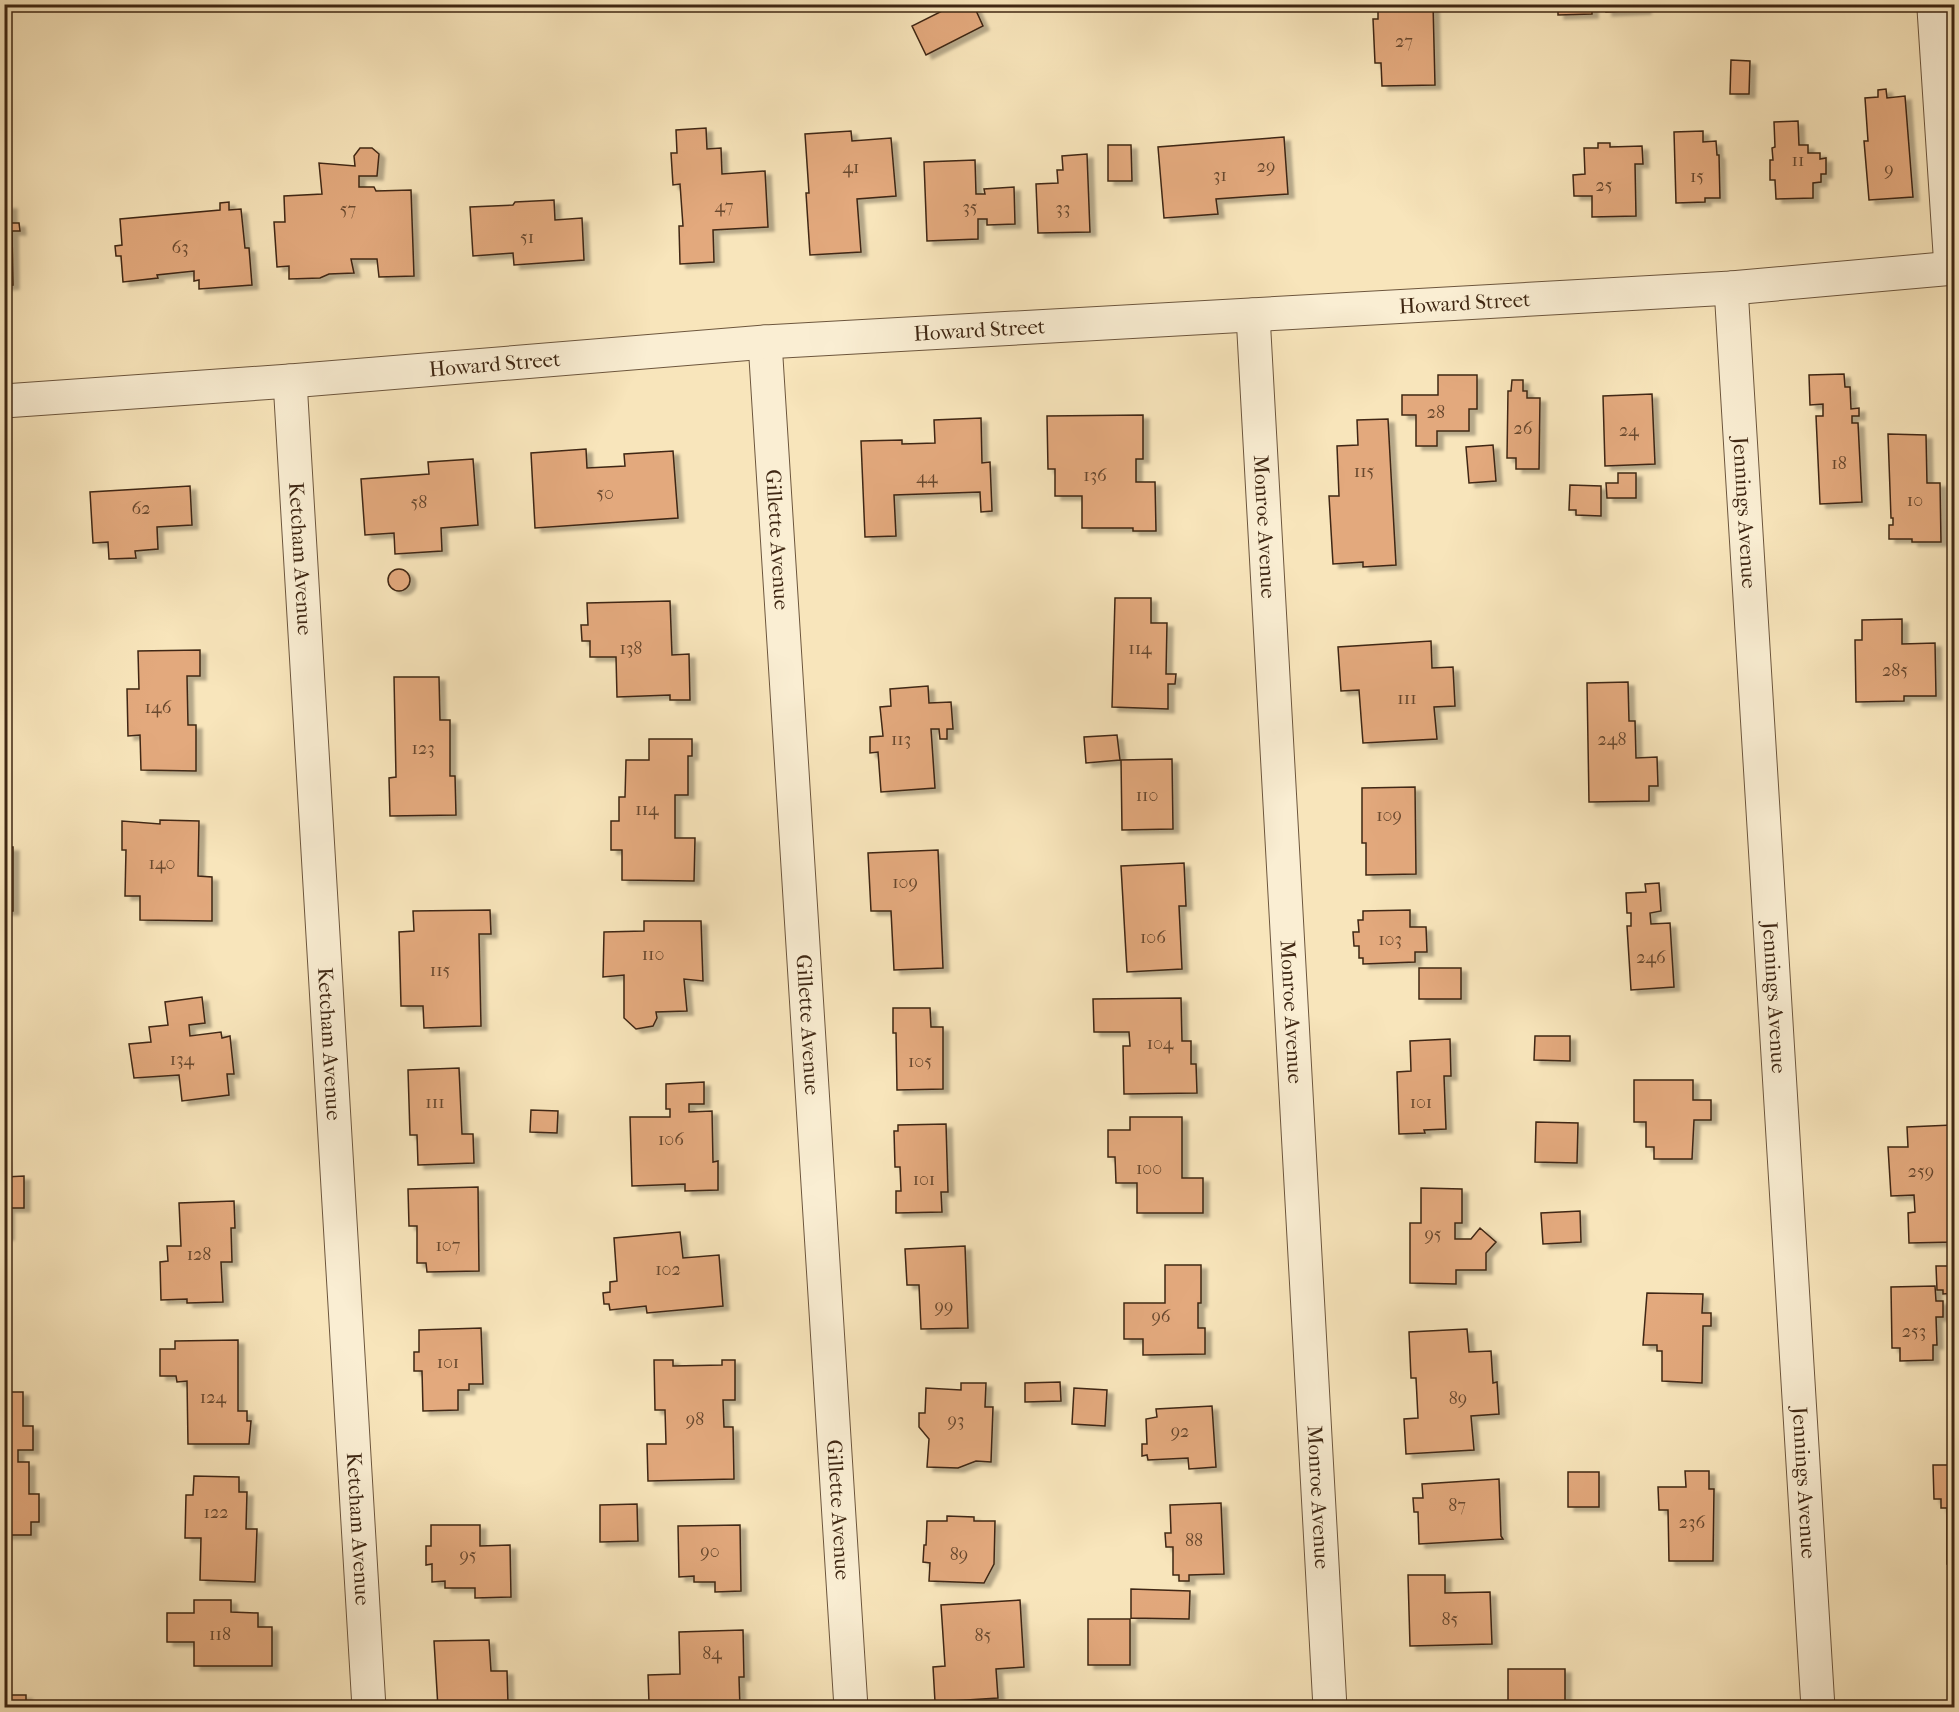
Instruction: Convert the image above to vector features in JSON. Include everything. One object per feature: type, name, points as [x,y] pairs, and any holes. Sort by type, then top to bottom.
[{"type":"street","points":[[1935,9],[1953,268]]},
{"type":"street","name":"Howard Street","points":[[4,401],[290,381],[765,342],[1731,288],[1953,268]]},
{"type":"street","name":"Jennings Avenue","points":[[1731,288],[1818,1707]]},
{"type":"street","name":"Monroe Avenue","points":[[1253,315],[1330,1707]]},
{"type":"street","name":"Gillette Avenue","points":[[765,342],[851,1707]]},
{"type":"street","name":"Ketcham Avenue","points":[[290,381],[369,1707]]},
{"type":"building","points":[[956,4],[973,4],[983,26],[926,55],[912,26]]},
{"type":"building","points":[[1378,4],[1433,4],[1435,85],[1382,86],[1381,63],[1375,63],[1373,19],[1378,19]]},
{"type":"building","points":[[1558,4],[1592,4],[1592,14],[1558,15]]},
{"type":"building","points":[[1606,4],[1645,4],[1645,10],[1606,12]]},
{"type":"building","points":[[1731,60],[1750,61],[1749,94],[1730,94]]},
{"type":"building","points":[[1886,89],[1887,98],[1905,96],[1913,197],[1869,200],[1864,141],[1868,141],[1865,98],[1878,97],[1878,90]]},
{"type":"building","points":[[1798,121],[1799,145],[1808,145],[1808,153],[1820,153],[1820,159],[1826,158],[1826,174],[1821,174],[1821,182],[1813,183],[1813,198],[1776,199],[1775,180],[1770,180],[1770,160],[1773,160],[1772,148],[1775,147],[1774,122]]},
{"type":"building","points":[[706,128],[707,149],[721,148],[722,174],[765,171],[768,227],[713,230],[714,262],[680,264],[679,226],[683,226],[680,184],[673,185],[671,153],[677,153],[676,130]]},
{"type":"building","points":[[851,131],[852,141],[891,138],[896,196],[857,199],[861,252],[810,255],[805,134]]},
{"type":"building","points":[[1703,131],[1703,142],[1716,141],[1717,155],[1719,155],[1720,198],[1705,198],[1705,202],[1676,203],[1674,132]]},
{"type":"building","points":[[1284,137],[1288,194],[1216,199],[1218,214],[1164,218],[1158,147]]},
{"type":"building","points":[[1598,143],[1610,143],[1610,147],[1642,146],[1643,164],[1635,164],[1636,216],[1592,217],[1592,196],[1574,196],[1573,175],[1585,174],[1584,148],[1598,148]]},
{"type":"building","points":[[1108,145],[1131,145],[1132,181],[1108,181]]},
{"type":"building","points":[[360,148],[372,148],[379,154],[377,176],[359,176],[359,187],[374,187],[376,191],[411,190],[414,276],[379,277],[377,259],[351,259],[354,273],[329,274],[320,278],[289,279],[289,266],[277,267],[274,222],[285,222],[284,196],[322,194],[319,163],[355,166],[354,156]]},
{"type":"building","points":[[1087,154],[1090,232],[1038,233],[1036,184],[1058,183],[1057,170],[1063,170],[1062,156]]},
{"type":"building","points":[[975,160],[976,194],[985,194],[984,189],[1014,187],[1015,224],[987,225],[987,219],[978,219],[978,239],[927,241],[924,162]]},
{"type":"building","points":[[554,200],[555,220],[582,218],[584,260],[514,265],[513,253],[473,256],[470,207]]},
{"type":"building","points":[[229,202],[229,210],[241,209],[245,248],[249,248],[252,285],[199,289],[199,280],[194,281],[194,271],[123,282],[121,256],[116,256],[115,246],[122,245],[120,219],[220,210],[220,203]]},
{"type":"building","points":[[4,205],[11,205],[11,223],[19,223],[20,231],[12,231],[13,285],[4,286]]},
{"type":"building","points":[[1844,374],[1845,387],[1850,387],[1851,409],[1859,408],[1859,416],[1852,416],[1852,423],[1858,423],[1862,502],[1820,504],[1816,416],[1823,416],[1823,404],[1810,405],[1809,375]]},
{"type":"building","points":[[1438,375],[1477,375],[1477,409],[1469,409],[1469,431],[1437,431],[1437,446],[1416,446],[1416,415],[1402,415],[1402,395],[1438,395]]},
{"type":"building","points":[[1512,380],[1523,380],[1523,391],[1527,391],[1527,398],[1540,398],[1539,469],[1516,469],[1516,458],[1507,458],[1508,391],[1511,391]]},
{"type":"building","points":[[1652,394],[1655,464],[1605,466],[1603,396]]},
{"type":"building","points":[[1143,415],[1143,459],[1136,459],[1136,482],[1155,482],[1156,531],[1133,531],[1133,528],[1082,528],[1082,496],[1055,496],[1055,469],[1048,469],[1047,416]]},
{"type":"building","points":[[981,418],[982,463],[990,462],[992,511],[981,512],[980,492],[894,495],[896,536],[865,537],[861,441],[902,440],[902,444],[935,443],[934,420]]},
{"type":"building","points":[[1388,419],[1396,565],[1363,567],[1363,562],[1333,564],[1329,496],[1339,496],[1337,446],[1358,445],[1357,420]]},
{"type":"building","points":[[1888,434],[1926,435],[1927,483],[1940,483],[1941,542],[1889,539],[1889,525],[1893,525],[1893,518],[1891,518]]},
{"type":"building","points":[[1493,445],[1496,481],[1469,483],[1466,447]]},
{"type":"building","points":[[586,449],[587,468],[625,466],[624,454],[673,451],[678,518],[535,528],[531,453]]},
{"type":"building","points":[[473,459],[478,525],[441,528],[442,551],[395,554],[394,533],[365,535],[361,479],[429,474],[428,462]]},
{"type":"building","points":[[1618,473],[1636,473],[1636,498],[1607,498],[1606,483],[1618,483]]},
{"type":"building","points":[[1570,485],[1601,486],[1601,516],[1576,515],[1576,510],[1569,510]]},
{"type":"building","points":[[190,486],[192,525],[157,527],[158,549],[135,551],[136,558],[109,559],[108,542],[93,543],[90,492]]},
{"type":"building","points":[[399,569],[407,572],[410,580],[407,588],[399,591],[391,588],[388,580],[391,572]]},
{"type":"building","points":[[1115,598],[1151,598],[1151,623],[1167,623],[1166,674],[1176,674],[1175,684],[1168,684],[1168,709],[1112,707]]},
{"type":"building","points":[[670,601],[672,655],[689,654],[690,700],[670,700],[670,695],[617,697],[616,657],[590,657],[590,641],[582,641],[581,625],[588,625],[587,603]]},
{"type":"building","points":[[1902,619],[1902,644],[1935,643],[1936,696],[1904,696],[1904,701],[1856,702],[1855,640],[1862,640],[1862,620]]},
{"type":"building","points":[[1431,641],[1432,668],[1453,667],[1455,706],[1434,707],[1437,739],[1363,743],[1359,690],[1341,691],[1338,647]]},
{"type":"building","points":[[200,650],[200,676],[187,676],[188,725],[196,725],[196,771],[141,770],[140,735],[128,736],[127,689],[139,689],[138,651]]},
{"type":"building","points":[[394,677],[439,677],[440,720],[450,720],[450,776],[455,776],[456,815],[390,816],[389,778],[396,777]]},
{"type":"building","points":[[1628,682],[1629,721],[1635,721],[1636,758],[1657,757],[1658,786],[1649,786],[1649,801],[1589,802],[1587,683]]},
{"type":"building","points":[[928,686],[929,703],[951,702],[953,729],[947,729],[947,739],[940,739],[939,729],[931,729],[935,788],[881,792],[878,752],[870,753],[870,737],[883,736],[880,707],[891,706],[890,689]]},
{"type":"building","points":[[1117,735],[1120,760],[1086,763],[1084,737]]},
{"type":"building","points":[[649,739],[692,739],[692,756],[688,756],[688,795],[675,795],[675,838],[695,838],[694,881],[622,880],[622,850],[611,850],[611,821],[619,821],[619,797],[625,797],[626,760],[649,760]]},
{"type":"building","points":[[1172,759],[1173,829],[1122,830],[1121,760]]},
{"type":"building","points":[[1415,787],[1416,874],[1366,875],[1366,843],[1362,843],[1362,788]]},
{"type":"building","points":[[160,820],[199,821],[198,876],[212,877],[212,921],[140,920],[140,896],[125,896],[126,850],[122,850],[122,821],[160,824]]},
{"type":"building","points":[[4,847],[13,847],[13,911],[4,911]]},
{"type":"building","points":[[938,850],[943,968],[894,970],[891,911],[871,911],[868,853]]},
{"type":"building","points":[[1184,863],[1186,906],[1179,906],[1182,969],[1127,972],[1121,866]]},
{"type":"building","points":[[1659,883],[1661,911],[1650,913],[1651,924],[1670,923],[1674,987],[1631,990],[1627,926],[1631,926],[1631,913],[1627,913],[1626,893],[1646,892],[1645,884]]},
{"type":"building","points":[[490,910],[491,934],[479,934],[481,1026],[424,1028],[423,1006],[401,1006],[399,932],[414,931],[413,911]]},
{"type":"building","points":[[1410,910],[1410,927],[1426,927],[1427,952],[1415,952],[1415,962],[1363,964],[1363,958],[1359,958],[1359,946],[1354,946],[1353,932],[1359,932],[1358,920],[1363,920],[1363,911]]},
{"type":"building","points":[[644,921],[701,921],[703,981],[684,979],[687,1011],[656,1012],[657,1018],[653,1026],[636,1029],[624,1018],[624,975],[603,977],[604,932],[644,931]]},
{"type":"building","points":[[1419,968],[1461,968],[1461,999],[1419,999]]},
{"type":"building","points":[[202,997],[205,1023],[189,1025],[190,1036],[221,1032],[222,1038],[230,1036],[234,1074],[227,1074],[229,1095],[182,1101],[179,1075],[134,1078],[129,1044],[151,1042],[149,1027],[168,1025],[165,1002]]},
{"type":"building","points":[[1181,998],[1182,1041],[1191,1041],[1191,1064],[1196,1064],[1197,1093],[1124,1094],[1123,1046],[1130,1046],[1129,1032],[1094,1032],[1093,999]]},
{"type":"building","points":[[893,1008],[930,1008],[931,1027],[943,1027],[943,1089],[897,1090]]},
{"type":"building","points":[[1535,1036],[1570,1036],[1570,1061],[1534,1060]]},
{"type":"building","points":[[1450,1039],[1451,1076],[1444,1076],[1446,1129],[1399,1134],[1397,1072],[1411,1071],[1410,1041]]},
{"type":"building","points":[[459,1068],[462,1134],[473,1134],[474,1163],[418,1165],[417,1135],[410,1135],[408,1070]]},
{"type":"building","points":[[1634,1080],[1693,1080],[1693,1100],[1711,1100],[1711,1120],[1694,1120],[1692,1159],[1654,1159],[1654,1147],[1646,1147],[1646,1122],[1634,1122]]},
{"type":"building","points":[[704,1082],[704,1104],[689,1104],[689,1112],[712,1111],[713,1162],[718,1161],[718,1190],[685,1191],[685,1184],[632,1186],[630,1117],[670,1117],[670,1109],[666,1109],[666,1084]]},
{"type":"building","points":[[531,1110],[558,1111],[557,1133],[530,1132]]},
{"type":"building","points":[[1130,1117],[1182,1117],[1182,1178],[1203,1178],[1203,1213],[1137,1213],[1137,1183],[1116,1183],[1115,1157],[1108,1157],[1108,1130],[1130,1130]]},
{"type":"building","points":[[1536,1122],[1578,1123],[1577,1163],[1535,1162]]},
{"type":"building","points":[[946,1124],[948,1192],[941,1192],[942,1212],[896,1213],[896,1191],[901,1191],[900,1167],[895,1167],[894,1131],[898,1131],[898,1125]]},
{"type":"building","points":[[1952,1125],[1954,1242],[1909,1243],[1908,1213],[1915,1212],[1914,1195],[1891,1196],[1888,1147],[1908,1147],[1907,1127]]},
{"type":"building","points":[[4,1158],[5,1177],[24,1176],[24,1208],[8,1208],[8,1236],[4,1236]]},
{"type":"building","points":[[478,1187],[479,1271],[427,1272],[426,1263],[417,1263],[417,1226],[409,1226],[408,1189]]},
{"type":"building","points":[[1421,1188],[1462,1189],[1462,1223],[1455,1223],[1455,1239],[1471,1239],[1480,1228],[1496,1242],[1486,1253],[1486,1270],[1456,1270],[1456,1284],[1410,1283],[1410,1223],[1421,1223]]},
{"type":"building","points":[[234,1201],[235,1228],[231,1228],[232,1262],[221,1262],[223,1302],[187,1303],[187,1299],[161,1300],[160,1262],[168,1261],[167,1246],[181,1246],[179,1203]]},
{"type":"building","points":[[1580,1211],[1581,1242],[1543,1244],[1541,1213]]},
{"type":"building","points":[[680,1232],[683,1258],[719,1255],[723,1306],[647,1313],[646,1306],[610,1310],[609,1304],[604,1304],[603,1293],[610,1292],[610,1282],[617,1281],[614,1238]]},
{"type":"building","points":[[965,1246],[968,1328],[921,1329],[919,1285],[907,1285],[905,1249]]},
{"type":"building","points":[[1165,1265],[1201,1265],[1201,1303],[1198,1303],[1198,1328],[1205,1328],[1205,1354],[1143,1355],[1143,1339],[1124,1339],[1124,1303],[1165,1303]]},
{"type":"building","points":[[1936,1266],[1954,1266],[1954,1293],[1943,1294],[1943,1290],[1937,1290]]},
{"type":"building","points":[[1935,1286],[1936,1301],[1943,1301],[1943,1317],[1936,1317],[1937,1345],[1933,1345],[1933,1360],[1900,1361],[1900,1348],[1892,1348],[1891,1287]]},
{"type":"building","points":[[1647,1293],[1703,1294],[1702,1313],[1711,1313],[1711,1326],[1703,1326],[1702,1383],[1662,1381],[1662,1351],[1657,1351],[1657,1345],[1643,1345]]},
{"type":"building","points":[[481,1328],[483,1384],[469,1384],[469,1390],[458,1390],[458,1410],[423,1411],[422,1371],[414,1371],[414,1352],[419,1352],[419,1330]]},
{"type":"building","points":[[1467,1329],[1469,1352],[1491,1351],[1493,1383],[1497,1382],[1499,1414],[1471,1416],[1474,1450],[1406,1454],[1404,1419],[1418,1418],[1416,1378],[1411,1378],[1409,1332]]},
{"type":"building","points":[[238,1340],[238,1411],[247,1411],[247,1421],[251,1421],[249,1444],[188,1444],[187,1381],[177,1382],[176,1376],[160,1376],[160,1349],[175,1349],[175,1341]]},
{"type":"building","points":[[654,1360],[673,1360],[673,1366],[722,1365],[722,1360],[735,1360],[735,1400],[723,1400],[724,1427],[733,1427],[734,1479],[648,1481],[647,1444],[666,1444],[665,1410],[655,1410]]},
{"type":"building","points":[[1060,1382],[1061,1401],[1025,1402],[1025,1383]]},
{"type":"building","points":[[961,1383],[986,1383],[985,1407],[993,1407],[991,1462],[976,1461],[958,1468],[927,1467],[929,1439],[919,1427],[919,1413],[925,1413],[926,1388],[961,1390]]},
{"type":"building","points":[[1074,1388],[1107,1390],[1105,1426],[1072,1424]]},
{"type":"building","points":[[4,1392],[23,1392],[23,1426],[33,1426],[33,1450],[18,1450],[18,1462],[29,1462],[29,1494],[39,1494],[39,1522],[31,1522],[31,1535],[4,1535]]},
{"type":"building","points":[[1212,1406],[1216,1467],[1189,1469],[1188,1458],[1148,1460],[1147,1455],[1142,1456],[1142,1444],[1147,1444],[1146,1419],[1157,1417],[1156,1409]]},
{"type":"building","points":[[1933,1465],[1954,1465],[1954,1565],[1947,1564],[1947,1508],[1941,1508],[1941,1499],[1934,1499]]},
{"type":"building","points":[[1685,1471],[1709,1471],[1709,1489],[1714,1489],[1713,1561],[1669,1561],[1668,1510],[1659,1510],[1658,1487],[1686,1487]]},
{"type":"building","points":[[1568,1472],[1599,1472],[1599,1507],[1568,1507]]},
{"type":"building","points":[[194,1476],[239,1477],[239,1492],[247,1492],[246,1529],[257,1529],[255,1582],[200,1580],[201,1538],[185,1538],[186,1495],[193,1495]]},
{"type":"building","points":[[1499,1479],[1503,1539],[1419,1544],[1418,1512],[1414,1512],[1413,1498],[1423,1498],[1422,1484]]},
{"type":"building","points":[[1221,1503],[1224,1574],[1189,1575],[1189,1581],[1179,1581],[1179,1575],[1173,1575],[1173,1547],[1166,1547],[1165,1533],[1171,1533],[1170,1505]]},
{"type":"building","points":[[637,1504],[638,1541],[600,1542],[600,1505]]},
{"type":"building","points":[[947,1516],[974,1517],[974,1521],[995,1521],[994,1564],[984,1583],[929,1581],[930,1563],[923,1562],[927,1521],[947,1521]]},
{"type":"building","points":[[431,1525],[480,1525],[480,1546],[510,1545],[511,1597],[475,1598],[475,1588],[445,1588],[445,1581],[432,1582],[432,1564],[426,1565],[426,1546],[431,1546]]},
{"type":"building","points":[[740,1525],[741,1591],[715,1592],[715,1582],[694,1582],[694,1576],[679,1577],[678,1526]]},
{"type":"building","points":[[1408,1575],[1445,1575],[1445,1593],[1490,1592],[1492,1644],[1410,1646]]},
{"type":"building","points":[[1131,1589],[1190,1591],[1189,1619],[1131,1618]]},
{"type":"building","points":[[194,1600],[231,1600],[231,1612],[258,1613],[258,1627],[272,1627],[272,1666],[194,1666],[194,1642],[167,1642],[167,1613],[194,1613]]},
{"type":"building","points":[[1020,1600],[1024,1667],[996,1669],[998,1698],[935,1702],[933,1667],[945,1666],[941,1605]]},
{"type":"building","points":[[1088,1619],[1130,1619],[1130,1665],[1088,1665]]},
{"type":"building","points":[[743,1630],[744,1677],[739,1677],[740,1708],[691,1708],[691,1702],[649,1703],[648,1675],[680,1674],[679,1632]]},
{"type":"building","points":[[489,1640],[491,1671],[507,1671],[508,1703],[525,1703],[525,1708],[438,1708],[434,1641]]},
{"type":"building","points":[[1508,1669],[1565,1669],[1565,1708],[1508,1708]]},
{"type":"building","points":[[4,1695],[26,1695],[26,1708],[4,1708]]}]
